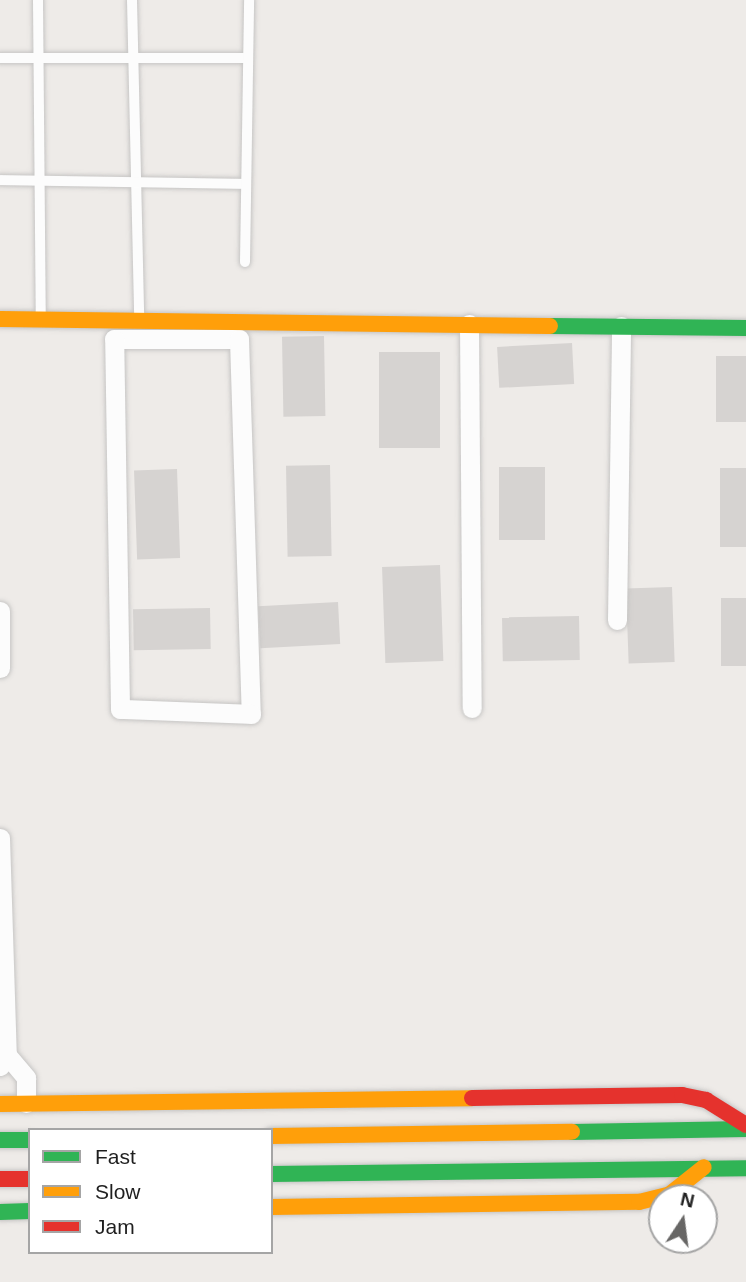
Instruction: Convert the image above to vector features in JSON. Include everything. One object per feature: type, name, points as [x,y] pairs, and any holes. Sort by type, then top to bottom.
[{"type":"street","points":[[0,319],[139,320],[180,329],[239,339],[251,714],[120,709],[114,339],[180,329],[469,324],[746,328]]},
{"type":"street","points":[[469,324],[472,708]]},
{"type":"street","points":[[617,620],[621,326]]},
{"type":"street","points":[[0,611],[0,668]]},
{"type":"street","points":[[0,838],[4,1061],[26,1078],[26,1103]]},
{"type":"street","points":[[0,1104],[682,1095],[706,1100],[746,1127]]},
{"type":"street","points":[[273,1136],[746,1127]]},
{"type":"street","points":[[0,1140],[28,1140]]},
{"type":"street","points":[[273,1207],[639,1202],[670,1194],[704,1167]]},
{"type":"street","points":[[273,1174],[746,1168]]},
{"type":"street","points":[[0,1179],[28,1179]]},
{"type":"street","points":[[0,1212],[28,1211]]},
{"type":"lane","points":[[38,0],[41,319]]},
{"type":"lane","points":[[132,0],[136,58],[139,320]]},
{"type":"lane","points":[[245,262],[249,0]]},
{"type":"lane","points":[[0,58],[248,58]]},
{"type":"lane","points":[[0,180],[246,184]]},
{"type":"building","points":[[324,336],[325,416],[283,417],[282,337]]},
{"type":"building","points":[[572,343],[574,384],[499,388],[497,347]]},
{"type":"building","points":[[379,352],[440,352],[440,448],[379,448]]},
{"type":"building","points":[[716,356],[746,356],[746,422],[716,422]]},
{"type":"building","points":[[330,465],[332,556],[288,557],[286,466]]},
{"type":"building","points":[[499,467],[545,467],[545,540],[499,540]]},
{"type":"building","points":[[720,468],[746,468],[746,547],[720,547]]},
{"type":"building","points":[[177,469],[180,558],[137,559],[134,471]]},
{"type":"building","points":[[440,565],[443,661],[385,663],[382,567]]},
{"type":"building","points":[[672,587],[675,662],[629,664],[626,589]]},
{"type":"building","points":[[721,598],[746,598],[746,666],[721,666]]},
{"type":"building","points":[[338,602],[340,644],[260,648],[258,606]]},
{"type":"building","points":[[210,608],[211,649],[134,650],[133,609]]},
{"type":"building","points":[[579,616],[580,660],[503,661],[502,617]]},
{"type":"traffic: fast","points":[[550,326],[746,328]]},
{"type":"traffic: fast","points":[[572,1132],[746,1129]]},
{"type":"traffic: fast","points":[[0,1140],[28,1140]]},
{"type":"traffic: fast","points":[[273,1174],[746,1168]]},
{"type":"traffic: fast","points":[[0,1212],[28,1211]]},
{"type":"traffic: slow","points":[[0,319],[550,326]]},
{"type":"traffic: slow","points":[[0,1104],[472,1098]]},
{"type":"traffic: slow","points":[[273,1136],[572,1132]]},
{"type":"traffic: slow","points":[[273,1207],[639,1202],[670,1194],[704,1167]]},
{"type":"traffic: jam","points":[[472,1098],[682,1095],[706,1100],[746,1125]]},
{"type":"traffic: jam","points":[[0,1179],[28,1179]]}]
